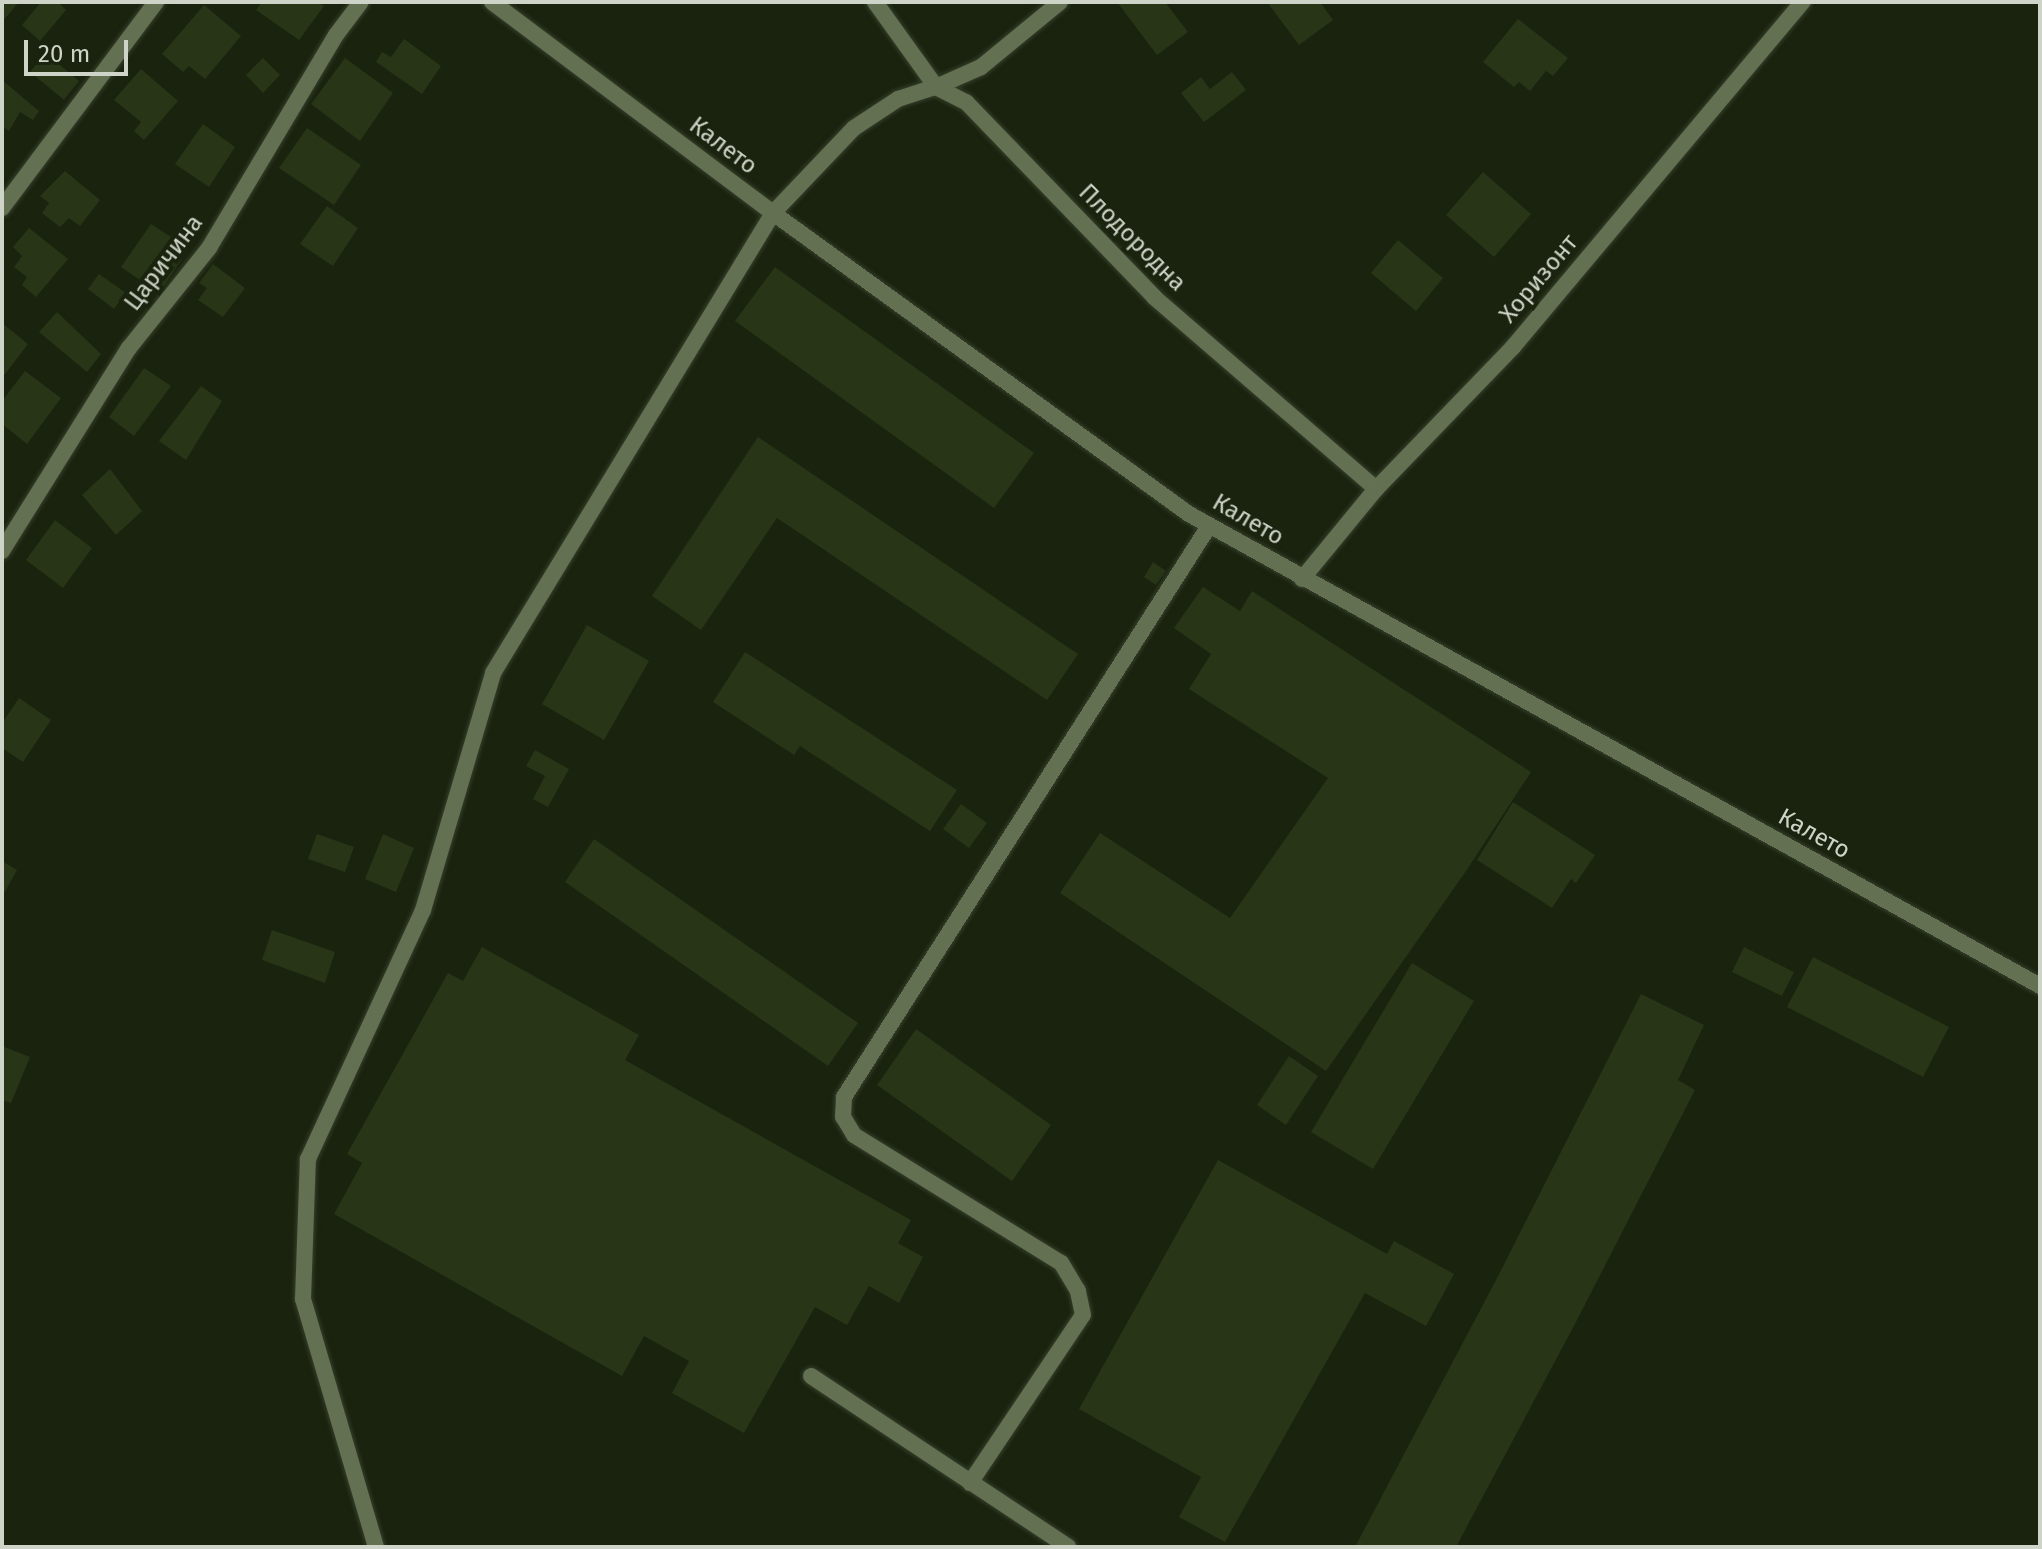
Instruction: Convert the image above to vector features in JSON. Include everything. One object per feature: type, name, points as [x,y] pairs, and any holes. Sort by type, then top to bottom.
[{"type":"street","points":[[2,208],[156,2]]},
{"type":"street","name":"Царичина","points":[[2,551],[129,348],[209,248],[336,35],[361,2]]},
{"type":"street","name":"Калето","points":[[492,2],[773,213],[1209,526],[2040,986]]},
{"type":"street","name":"Плодородна","points":[[875,2],[936,87],[966,102],[1155,298],[1376,489]]},
{"type":"street","points":[[376,1547],[303,1299],[308,1159],[423,910],[493,673],[773,213],[854,128],[898,99],[936,87],[981,67],[1060,2]]},
{"type":"street","name":"Хоризонт","points":[[1302,579],[1376,489],[1513,347],[1803,2]]},
{"type":"street","points":[[970,1483],[1083,1315],[1078,1291],[1061,1263],[854,1135],[843,1117],[844,1097],[1209,526]]},
{"type":"street","points":[[811,1376],[1068,1547]]},
{"type":"building","points":[[2,2],[19,2],[2,22]]},
{"type":"building","points":[[41,2],[58,2],[66,10],[40,41],[22,25]]},
{"type":"building","points":[[262,2],[318,2],[324,6],[299,40],[256,10]]},
{"type":"building","points":[[1117,2],[1165,2],[1188,32],[1157,55]]},
{"type":"building","points":[[1267,2],[1320,2],[1333,20],[1299,45]]},
{"type":"building","points":[[204,5],[241,36],[205,79],[189,66],[183,72],[162,54]]},
{"type":"building","points":[[1518,19],[1568,58],[1553,76],[1546,71],[1530,91],[1519,82],[1514,87],[1483,62]]},
{"type":"building","points":[[404,39],[441,66],[422,94],[376,62],[382,52],[391,57]]},
{"type":"building","points":[[46,53],[79,81],[64,100],[30,72]]},
{"type":"building","points":[[263,58],[280,75],[263,93],[246,75]]},
{"type":"building","points":[[345,58],[393,93],[360,141],[311,104]]},
{"type":"building","points":[[141,69],[178,101],[144,140],[134,131],[141,122],[114,100]]},
{"type":"building","points":[[1232,72],[1246,90],[1204,122],[1181,93],[1201,77],[1210,89]]},
{"type":"building","points":[[2,80],[39,111],[33,120],[20,112],[9,131],[2,126]]},
{"type":"building","points":[[203,124],[235,147],[209,187],[175,164]]},
{"type":"building","points":[[307,128],[361,165],[334,205],[279,168]]},
{"type":"building","points":[[65,171],[100,200],[80,226],[69,218],[60,227],[42,213],[49,203],[40,196]]},
{"type":"building","points":[[1483,172],[1531,214],[1494,257],[1446,215]]},
{"type":"building","points":[[327,206],[358,228],[333,266],[300,244]]},
{"type":"building","points":[[151,224],[171,237],[164,247],[182,259],[159,293],[121,267]]},
{"type":"building","points":[[29,228],[68,259],[36,297],[22,285],[27,277],[14,267],[22,256],[13,247]]},
{"type":"building","points":[[1398,240],[1443,278],[1416,311],[1371,273]]},
{"type":"building","points":[[213,264],[245,288],[223,317],[198,300],[207,288],[199,283]]},
{"type":"building","points":[[775,267],[1034,453],[994,508],[735,321]]},
{"type":"building","points":[[99,274],[126,293],[114,309],[88,289]]},
{"type":"building","points":[[57,312],[101,354],[87,372],[39,332]]},
{"type":"building","points":[[2,323],[28,344],[2,378]]},
{"type":"building","points":[[144,368],[171,386],[134,436],[109,417]]},
{"type":"building","points":[[25,371],[61,398],[27,444],[2,424],[2,401]]},
{"type":"building","points":[[201,386],[222,401],[186,460],[159,441]]},
{"type":"building","points":[[758,437],[1078,654],[1047,700],[777,518],[701,630],[652,596]]},
{"type":"building","points":[[110,469],[142,511],[116,535],[82,495]]},
{"type":"building","points":[[55,520],[92,548],[63,588],[26,560]]},
{"type":"building","points":[[1153,562],[1166,571],[1156,585],[1144,577]]},
{"type":"building","points":[[1203,587],[1240,611],[1252,591],[1531,772],[1326,1071],[1060,893],[1100,833],[1230,918],[1328,778],[1189,689],[1211,654],[1174,628]]},
{"type":"building","points":[[587,625],[649,661],[604,740],[542,704]]},
{"type":"building","points":[[745,652],[957,790],[930,831],[800,746],[794,755],[713,702]]},
{"type":"building","points":[[19,698],[51,720],[23,762],[2,748],[2,723]]},
{"type":"building","points":[[535,750],[569,769],[548,807],[533,799],[545,776],[526,766]]},
{"type":"building","points":[[1513,802],[1595,855],[1576,883],[1571,879],[1552,908],[1477,860]]},
{"type":"building","points":[[961,804],[987,823],[969,848],[943,829]]},
{"type":"building","points":[[317,834],[354,847],[345,872],[308,859]]},
{"type":"building","points":[[383,834],[414,848],[396,892],[365,879]]},
{"type":"building","points":[[594,839],[858,1023],[828,1066],[565,882]]},
{"type":"building","points":[[2,861],[17,870],[2,897]]},
{"type":"building","points":[[272,930],[335,952],[325,983],[262,960]]},
{"type":"building","points":[[482,947],[639,1035],[625,1060],[911,1220],[898,1243],[923,1257],[899,1303],[869,1286],[847,1325],[815,1307],[744,1433],[672,1393],[689,1361],[644,1336],[622,1376],[334,1214],[362,1163],[347,1154],[448,973],[463,981]]},
{"type":"building","points":[[1744,947],[1794,972],[1782,996],[1732,972]]},
{"type":"building","points":[[1813,957],[1949,1027],[1923,1077],[1787,1007]]},
{"type":"building","points":[[1412,963],[1474,1001],[1373,1169],[1311,1132]]},
{"type":"building","points":[[1641,994],[1704,1025],[1678,1080],[1695,1090],[1576,1322],[1456,1547],[1355,1547],[1496,1280]]},
{"type":"building","points":[[916,1029],[1051,1125],[1012,1181],[877,1085]]},
{"type":"building","points":[[2,1046],[30,1057],[11,1103],[2,1100]]},
{"type":"building","points":[[1289,1056],[1318,1076],[1286,1125],[1257,1105]]},
{"type":"building","points":[[1218,1160],[1387,1254],[1394,1241],[1454,1274],[1426,1326],[1365,1293],[1225,1542],[1179,1517],[1201,1477],[1079,1409]]}]
